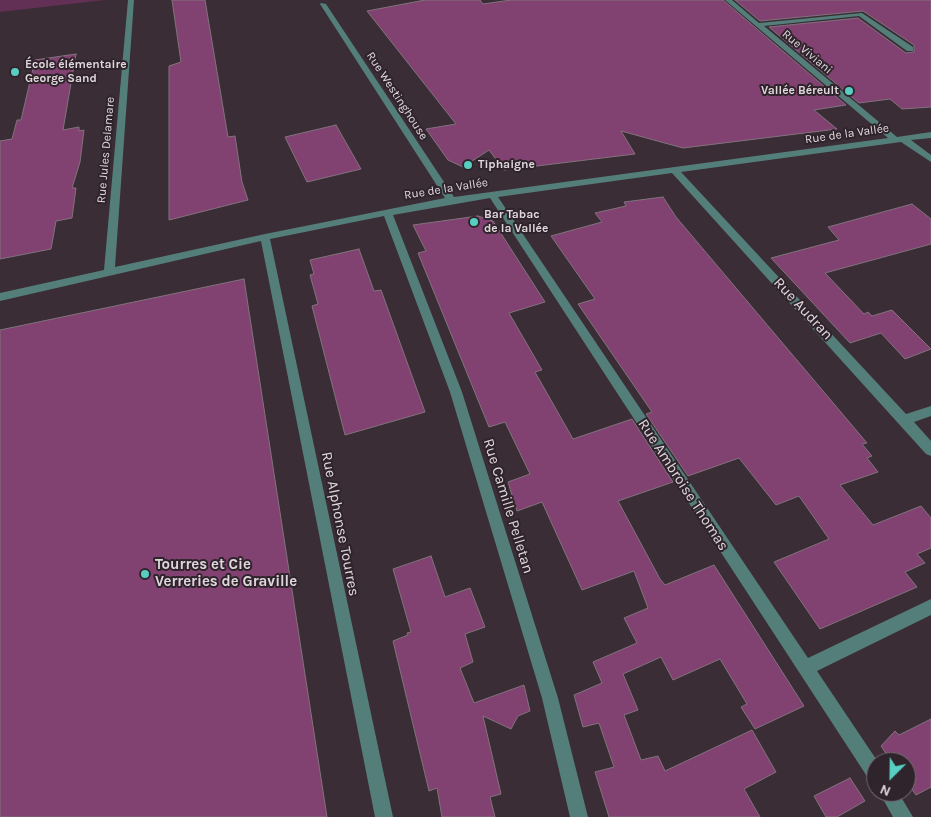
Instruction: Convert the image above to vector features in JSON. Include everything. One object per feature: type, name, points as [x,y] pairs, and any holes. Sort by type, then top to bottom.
[{"type":"street","name":"Rue Jules Delamare","points":[[109,272],[131,0]]},
{"type":"street","name":"Rue Viviani","points":[[728,0],[899,139],[931,159]]},
{"type":"street","name":"Rue Westinghouse","points":[[323,4],[451,200]]},
{"type":"street","points":[[758,25],[860,14],[910,49]]},
{"type":"street","name":"Rue de la Vallée","points":[[0,298],[265,237],[451,200],[931,135]]},
{"type":"street","name":"Rue Audran","points":[[674,170],[931,450]]},
{"type":"street","name":"Rue Ambroise Thomas","points":[[492,194],[866,760]]},
{"type":"street","name":"Rue Camille Pelletan","points":[[387,212],[456,392],[550,698],[579,817]]},
{"type":"street","name":"Rue Alphonse Tourres","points":[[265,237],[384,817]]},
{"type":"street","points":[[904,420],[931,411]]},
{"type":"street","points":[[805,668],[931,607]]},
{"type":"street","points":[[894,802],[904,817]]},
{"type":"shaded area","points":[[0,0],[105,0],[0,12]]},
{"type":"building","points":[[172,0],[205,0],[228,137],[235,136],[242,182],[248,200],[169,220],[169,66],[181,62]]},
{"type":"building","points":[[425,0],[480,0],[483,4],[511,0],[723,0],[846,105],[814,110],[837,129],[683,148],[621,131],[635,154],[504,170],[489,150],[463,167],[448,160],[426,129],[456,124],[367,11]]},
{"type":"building","points":[[735,0],[931,0],[931,107],[902,109],[890,99],[859,103],[769,27],[858,18],[906,53],[914,52],[914,45],[863,11],[760,21]]},
{"type":"building","points":[[76,54],[63,130],[79,127],[79,131],[84,130],[80,162],[72,188],[76,188],[72,218],[56,221],[51,249],[0,259],[0,141],[12,139],[17,120],[21,120],[35,60]]},
{"type":"building","points":[[336,125],[361,169],[307,182],[285,137]]},
{"type":"building","points":[[663,197],[676,217],[867,443],[862,444],[872,456],[867,458],[878,472],[840,485],[873,525],[921,506],[931,518],[931,548],[917,554],[925,563],[905,572],[917,587],[820,629],[774,562],[829,539],[799,496],[776,505],[739,458],[688,476],[646,414],[652,412],[578,304],[595,299],[551,236],[602,222],[595,213],[626,206],[624,202]]},
{"type":"building","points":[[912,204],[931,219],[931,244],[825,273],[864,314],[868,312],[872,316],[892,310],[931,349],[905,359],[881,333],[850,343],[771,258],[839,240],[828,227]]},
{"type":"building","points":[[478,216],[493,221],[545,302],[509,313],[542,370],[535,372],[573,439],[632,419],[673,482],[618,501],[660,579],[665,585],[714,565],[804,706],[755,729],[741,707],[747,704],[720,659],[673,680],[661,657],[623,674],[638,710],[624,715],[641,760],[658,756],[665,771],[752,730],[776,772],[744,789],[760,817],[609,817],[595,772],[614,767],[599,723],[583,727],[574,695],[602,683],[593,662],[637,643],[624,618],[648,608],[634,571],[582,590],[542,502],[517,511],[508,482],[530,474],[505,422],[489,427],[418,253],[426,251],[413,225]]},
{"type":"building","points":[[359,249],[374,291],[381,290],[425,412],[345,435],[312,306],[318,304],[310,275],[314,274],[310,260]]},
{"type":"building","name":"Tourres et Cie Verreries de Graville","points":[[244,279],[327,817],[0,817],[0,330]]},
{"type":"building","points":[[431,556],[445,597],[470,588],[485,627],[465,634],[473,662],[460,668],[474,703],[524,685],[530,711],[518,716],[511,729],[483,716],[501,794],[490,797],[495,817],[442,817],[437,788],[429,791],[393,641],[411,632],[393,569]]},
{"type":"building","points":[[931,719],[931,787],[916,795],[916,752],[885,752],[881,746],[895,731],[899,735]]},
{"type":"building","points":[[850,778],[865,801],[837,817],[826,817],[814,796]]},
{"type":"place","name":"École élémentaire George Sand","points":[[15,72]]},
{"type":"place","name":"Vallée Béreult","points":[[849,91]]},
{"type":"place","name":"Tiphaigne","points":[[468,165]]},
{"type":"place","name":"Bar Tabac de la Vallée","points":[[474,222]]},
{"type":"place","name":"Tourres et Cie Verreries de Graville","points":[[145,574]]}]
